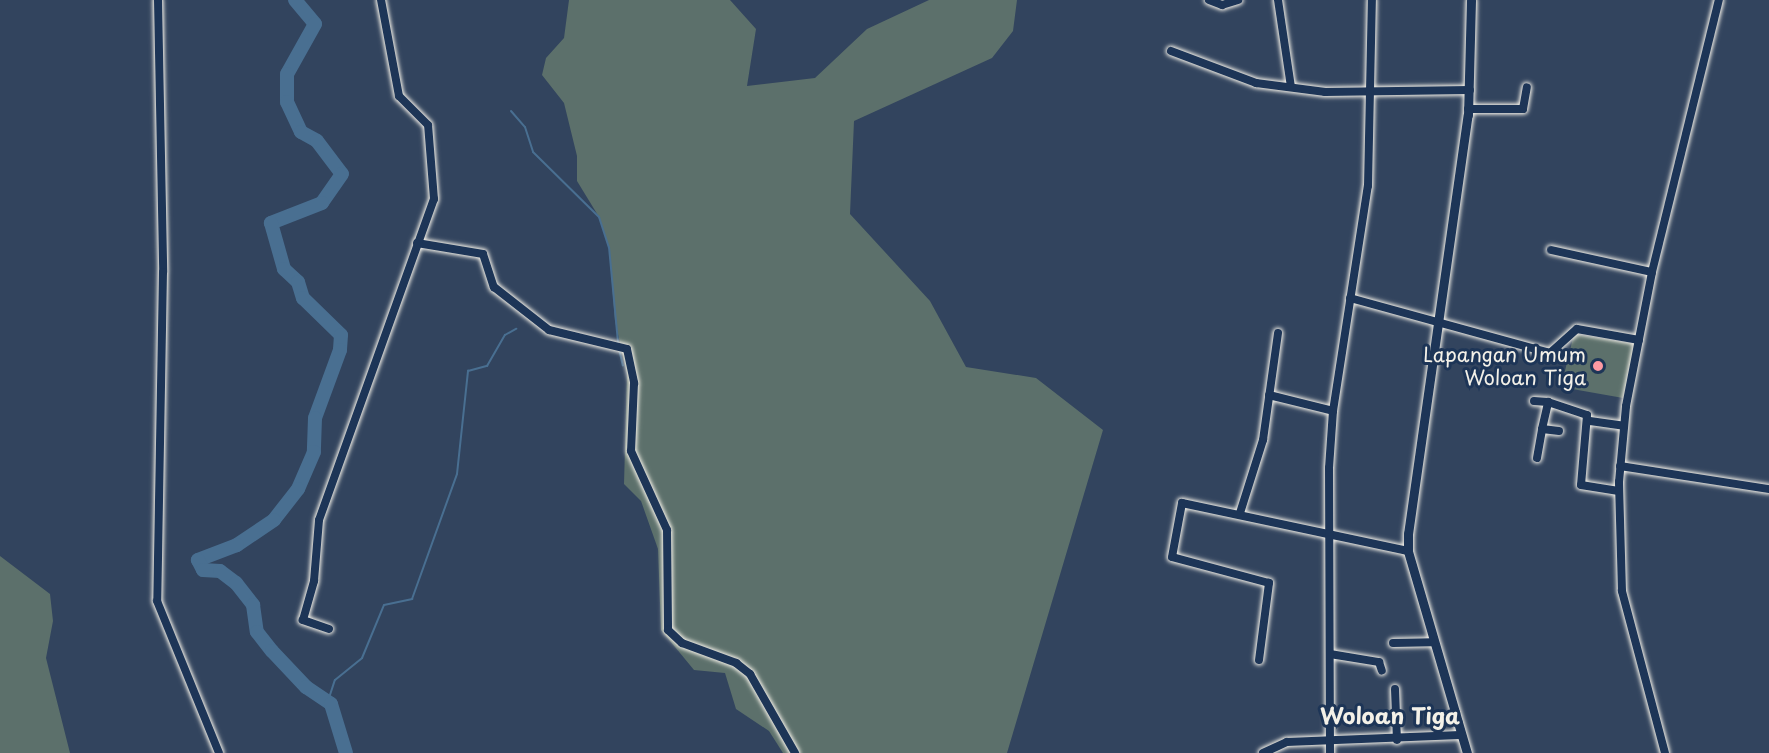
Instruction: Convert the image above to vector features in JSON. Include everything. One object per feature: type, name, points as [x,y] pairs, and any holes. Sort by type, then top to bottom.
[{"type":"main road","points":[[1467,753],[1432,642],[1408,551],[1468,109],[1471,0]]},
{"type":"street","points":[[158,0],[163,272],[157,601],[219,753]]},
{"type":"street","points":[[329,629],[303,620],[314,581],[319,520],[434,199],[434,163],[428,125],[396,86],[381,0]]},
{"type":"street","points":[[1209,0],[1222,5],[1238,0]]},
{"type":"street","points":[[1278,0],[1291,87]]},
{"type":"street","points":[[1330,753],[1333,411],[1368,186],[1372,0]]},
{"type":"street","points":[[1665,753],[1626,611],[1618,563],[1620,466],[1624,426],[1652,272],[1719,0]]},
{"type":"street","points":[[1171,51],[1256,83],[1370,96],[1470,90]]},
{"type":"street","points":[[1468,109],[1523,109],[1527,87]]},
{"type":"street","points":[[417,243],[483,254],[495,287],[549,330],[627,349],[634,383],[631,451],[667,530],[668,630],[682,643],[736,663],[750,674],[795,753]]},
{"type":"street","points":[[1551,250],[1652,272]]},
{"type":"street","points":[[1350,298],[1438,319],[1550,353],[1577,329],[1639,340]]},
{"type":"street","points":[[1240,513],[1258,459],[1278,333]]},
{"type":"street","points":[[1269,395],[1333,411]]},
{"type":"street","points":[[1534,400],[1582,411],[1590,422],[1581,485],[1619,490]]},
{"type":"street","points":[[1537,458],[1548,402]]},
{"type":"street","points":[[1590,422],[1624,426]]},
{"type":"street","points":[[1542,429],[1559,431]]},
{"type":"street","points":[[1620,466],[1769,489]]},
{"type":"street","points":[[1260,660],[1269,583],[1179,562],[1170,551],[1182,503],[1240,513],[1331,537],[1408,551]]},
{"type":"street","points":[[1393,644],[1432,642]]},
{"type":"street","points":[[1330,654],[1379,662],[1382,671]]},
{"type":"street","points":[[1395,689],[1397,740]]},
{"type":"street","points":[[1263,753],[1277,743],[1330,744],[1460,735]]},
{"type":"green space","points":[[569,0],[730,0],[756,29],[747,86],[815,78],[867,29],[929,0],[1017,0],[1013,31],[992,58],[854,121],[850,214],[930,301],[966,367],[1036,378],[1103,430],[1007,753],[783,753],[769,731],[736,709],[725,673],[694,670],[661,630],[658,549],[641,501],[624,484],[627,374],[615,321],[609,247],[599,217],[577,181],[577,156],[564,103],[542,75],[546,58],[564,38]]},
{"type":"green space","name":"Lapangan Umum Woloan Tiga","points":[[1574,334],[1635,344],[1623,398],[1561,387]]},
{"type":"green space","points":[[0,556],[50,594],[53,621],[46,658],[70,753],[0,753]]},
{"type":"waterway","points":[[295,0],[315,24],[287,74],[287,102],[301,132],[317,141],[342,174],[322,203],[271,223],[284,269],[298,282],[303,298],[341,335],[340,350],[315,418],[314,452],[298,489],[274,520],[237,545],[198,560],[203,570],[220,571],[236,583],[253,605],[257,632],[306,687],[331,704],[346,753]]},
{"type":"waterway","points":[[511,111],[525,127],[533,152],[599,217],[609,247],[618,343]]},
{"type":"waterway","points":[[328,701],[335,680],[362,658],[384,605],[412,599],[457,474],[468,371],[487,366],[505,335],[516,329]]},
{"type":"waterway","points":[[619,349],[623,366]]},
{"type":"place","name":"Lapangan Umum Woloan Tiga","points":[[1598,366]]},
{"type":"district","name":"Woloan Tiga","points":[[1390,715]]}]
